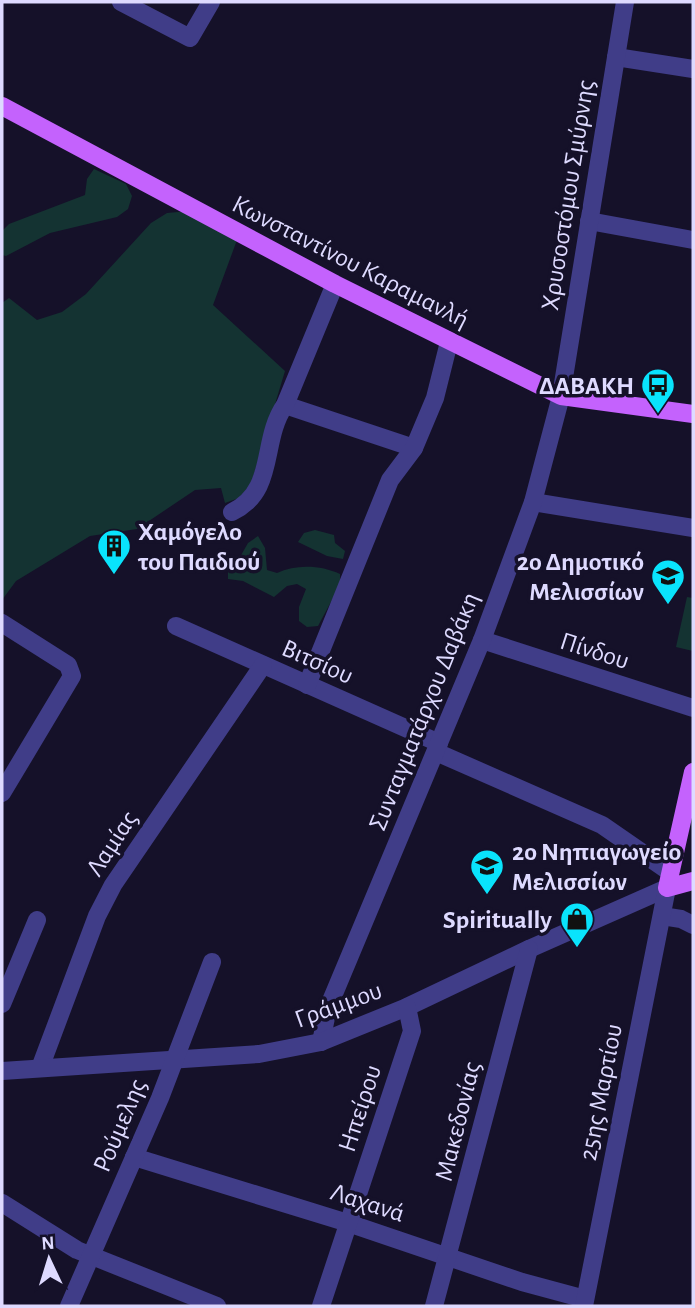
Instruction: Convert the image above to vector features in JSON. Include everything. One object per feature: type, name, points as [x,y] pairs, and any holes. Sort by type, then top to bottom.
[{"type":"main road","name":"Κωνσταντίνου Καραμανλή","points":[[2,106],[335,284],[561,396],[693,414]]},
{"type":"main road","points":[[693,772],[669,880],[693,881]]},
{"type":"main road","points":[[675,853],[693,873]]},
{"type":"street","points":[[121,2],[190,38],[211,2]]},
{"type":"street","name":"Χρυσοστόμου Σμύρνης","points":[[561,396],[625,2]]},
{"type":"street","points":[[616,57],[693,69]]},
{"type":"street","points":[[589,221],[693,240]]},
{"type":"street","points":[[232,512],[246,505],[258,490],[266,472],[272,431],[335,284]]},
{"type":"street","points":[[307,685],[385,492],[397,468],[414,448],[435,398],[449,342]]},
{"type":"street","name":"Συνταγματάρχου Δαβάκη","points":[[321,1041],[328,1008],[482,640],[533,502],[561,396]]},
{"type":"street","points":[[285,405],[414,448]]},
{"type":"street","points":[[533,502],[693,528]]},
{"type":"street","points":[[2,623],[68,665],[72,676],[2,793]]},
{"type":"street","name":"Βιτσίου","points":[[176,626],[602,825],[669,880]]},
{"type":"street","name":"Πίνδου","points":[[482,640],[693,708]]},
{"type":"street","name":"Λαμίας","points":[[40,1068],[97,916],[113,885],[263,665]]},
{"type":"street","name":"Γράμμου","points":[[2,1070],[259,1054],[321,1041],[407,1007],[669,880]]},
{"type":"street","name":"25ης Μαρτίου","points":[[585,1303],[669,880]]},
{"type":"street","points":[[662,916],[693,925]]},
{"type":"street","points":[[2,1004],[37,920]]},
{"type":"street","name":"Μακεδονίας","points":[[434,1306],[529,948]]},
{"type":"street","name":"Ρούμελης","points":[[69,1306],[175,1060],[212,962]]},
{"type":"street","name":"Ηπείρου","points":[[321,1306],[412,1031],[407,1007]]},
{"type":"street","name":"Λαχανά","points":[[134,1157],[348,1223],[585,1303]]},
{"type":"street","points":[[2,1203],[61,1242],[217,1306]]},
{"type":"green space","points":[[94,169],[126,184],[132,196],[128,209],[117,217],[50,233],[6,256],[2,255],[2,231],[9,224],[85,195],[87,179]]},
{"type":"green space","points":[[189,211],[237,240],[213,305],[285,371],[251,484],[239,498],[225,503],[221,488],[195,490],[137,529],[90,536],[16,581],[2,600],[2,303],[9,298],[37,320],[62,312],[86,294],[151,223],[167,213]]},
{"type":"green space","points":[[315,530],[334,535],[335,543],[345,551],[343,559],[327,556],[298,542],[304,533]]},
{"type":"green space","points":[[258,536],[265,548],[267,570],[277,573],[308,567],[340,574],[340,585],[318,626],[307,627],[299,621],[299,607],[306,589],[297,584],[287,586],[274,597],[243,581],[228,579],[228,562],[240,557],[248,543]]},
{"type":"green space","points":[[687,597],[693,598],[693,651],[676,647]]},
{"type":"place","name":"ΔΑΒΑΚΗ","points":[[658,415]]},
{"type":"place","name":"Χαμόγελο του Παιδιού","points":[[114,576]]},
{"type":"place","name":"2ο Δημοτικό Μελισσίων","points":[[668,606]]},
{"type":"place","name":"2ο Νηπιαγωγείο Μελισσίων","points":[[487,896]]},
{"type":"place","name":"Spiritually","points":[[577,949]]}]
